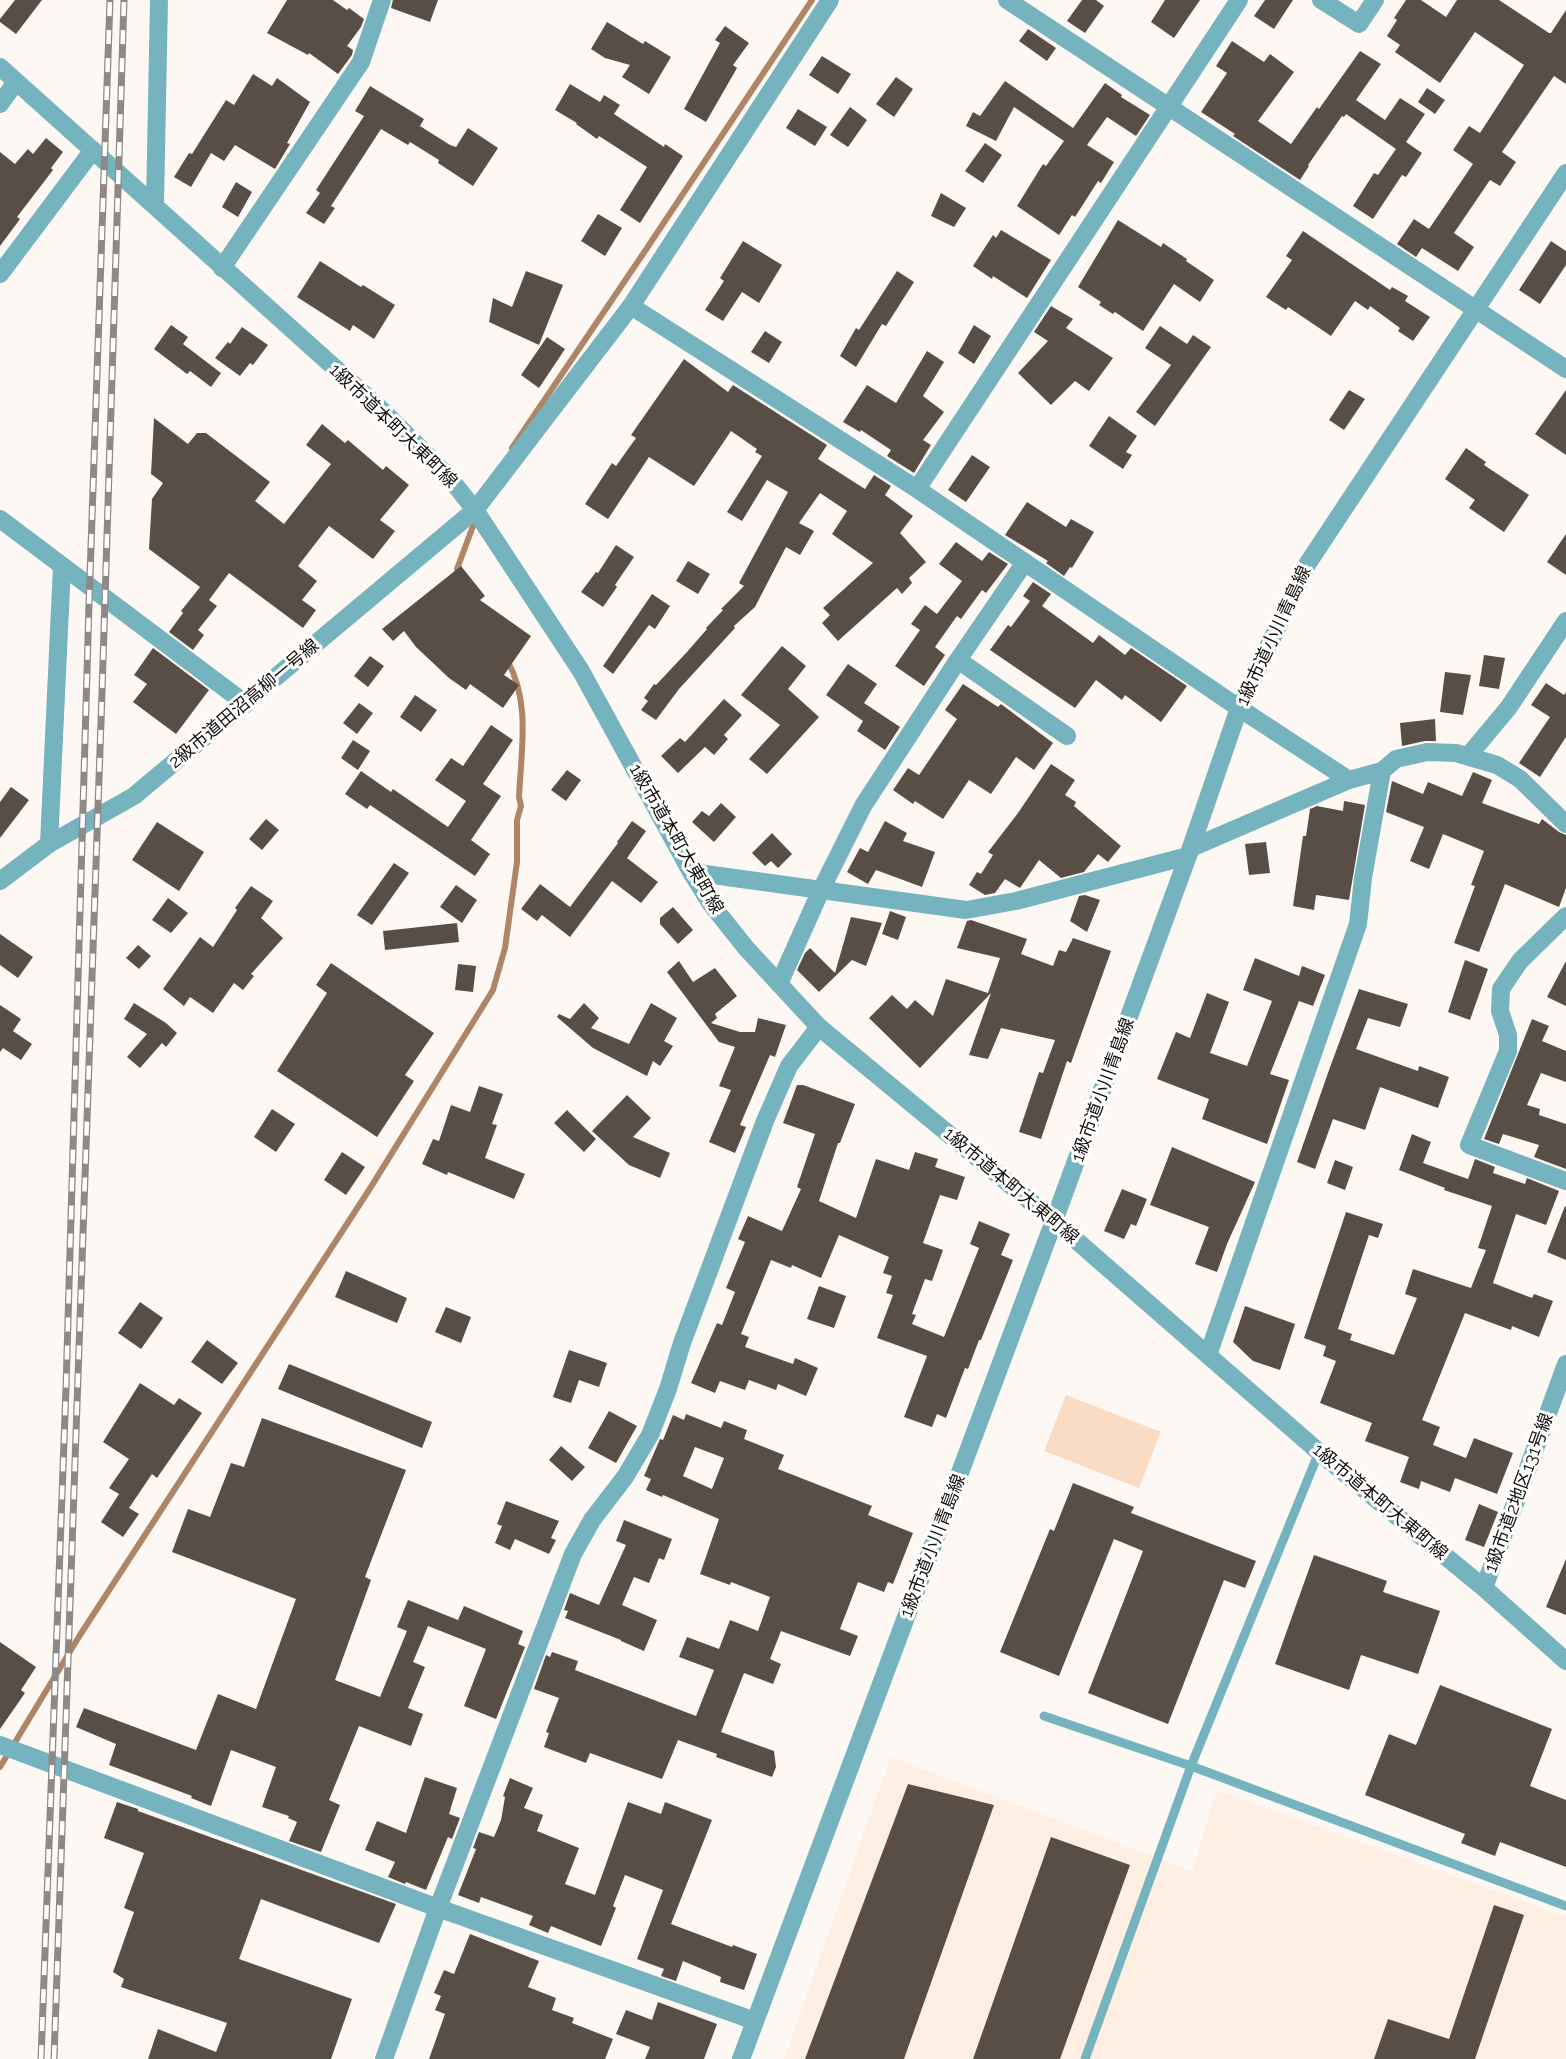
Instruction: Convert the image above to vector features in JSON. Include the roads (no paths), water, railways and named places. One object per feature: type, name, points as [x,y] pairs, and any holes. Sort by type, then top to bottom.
[{"type":"street","points":[[155,204],[159,0]]},
{"type":"street","points":[[222,268],[361,62],[382,0]]},
{"type":"street","name":"2級市道田沼高柳一号線","points":[[0,880],[49,844],[134,796],[475,510],[631,306],[830,0]]},
{"type":"street","points":[[1007,0],[1566,369]]},
{"type":"street","points":[[916,489],[1239,0]]},
{"type":"street","points":[[1321,0],[1359,24],[1375,0]]},
{"type":"street","name":"1級市道本町大東町線","points":[[0,67],[385,413],[448,476],[475,510],[582,671],[691,872],[711,904],[739,940],[819,1027],[1054,1221],[1319,1452],[1484,1588],[1566,1661]]},
{"type":"street","points":[[0,104],[16,82]]},
{"type":"street","points":[[0,274],[93,150]]},
{"type":"street","name":"1級市道小川青島線","points":[[741,2059],[1054,1221],[1190,852],[1239,708],[1308,563],[1566,173]]},
{"type":"street","points":[[631,306],[916,489],[1349,780]]},
{"type":"street","points":[[0,519],[246,704]]},
{"type":"street","points":[[779,984],[821,890],[863,806],[1025,562]]},
{"type":"street","points":[[49,844],[62,566]]},
{"type":"street","points":[[1469,755],[1509,707],[1566,621]]},
{"type":"street","points":[[958,660],[1067,736]]},
{"type":"street","points":[[691,872],[966,910],[1016,901],[1190,852],[1349,780],[1382,771],[1396,759],[1427,752],[1469,755],[1497,765],[1520,779],[1566,824]]},
{"type":"street","points":[[1208,1355],[1358,924],[1363,878],[1382,771]]},
{"type":"street","points":[[1566,916],[1520,961],[1501,989],[1500,1011],[1508,1035],[1508,1052],[1469,1145],[1566,1181]]},
{"type":"street","points":[[384,2059],[438,1908],[573,1554],[592,1520],[625,1477],[650,1435],[765,1121],[789,1066],[819,1027]]},
{"type":"street","name":"1級市道2地区131号線","points":[[1484,1588],[1566,1364]]},
{"type":"street","points":[[0,1745],[438,1908],[755,2021]]},
{"type":"lane","points":[[1085,2059],[1191,1766],[1319,1452]]},
{"type":"lane","points":[[1044,1716],[1191,1766],[1566,1906]]},
{"type":"waterway","points":[[512,448],[812,0]]},
{"type":"waterway","points":[[459,576],[457,569],[476,518]]},
{"type":"waterway","points":[[0,1767],[80,1635],[369,1190],[493,990],[505,948],[517,862],[517,820],[521,806],[519,797],[522,710],[514,676],[507,660]]},
{"type":"railway","points":[[41,2059],[66,1388],[89,604],[110,0]]},
{"type":"railway","points":[[54,2059],[124,0]]}]
